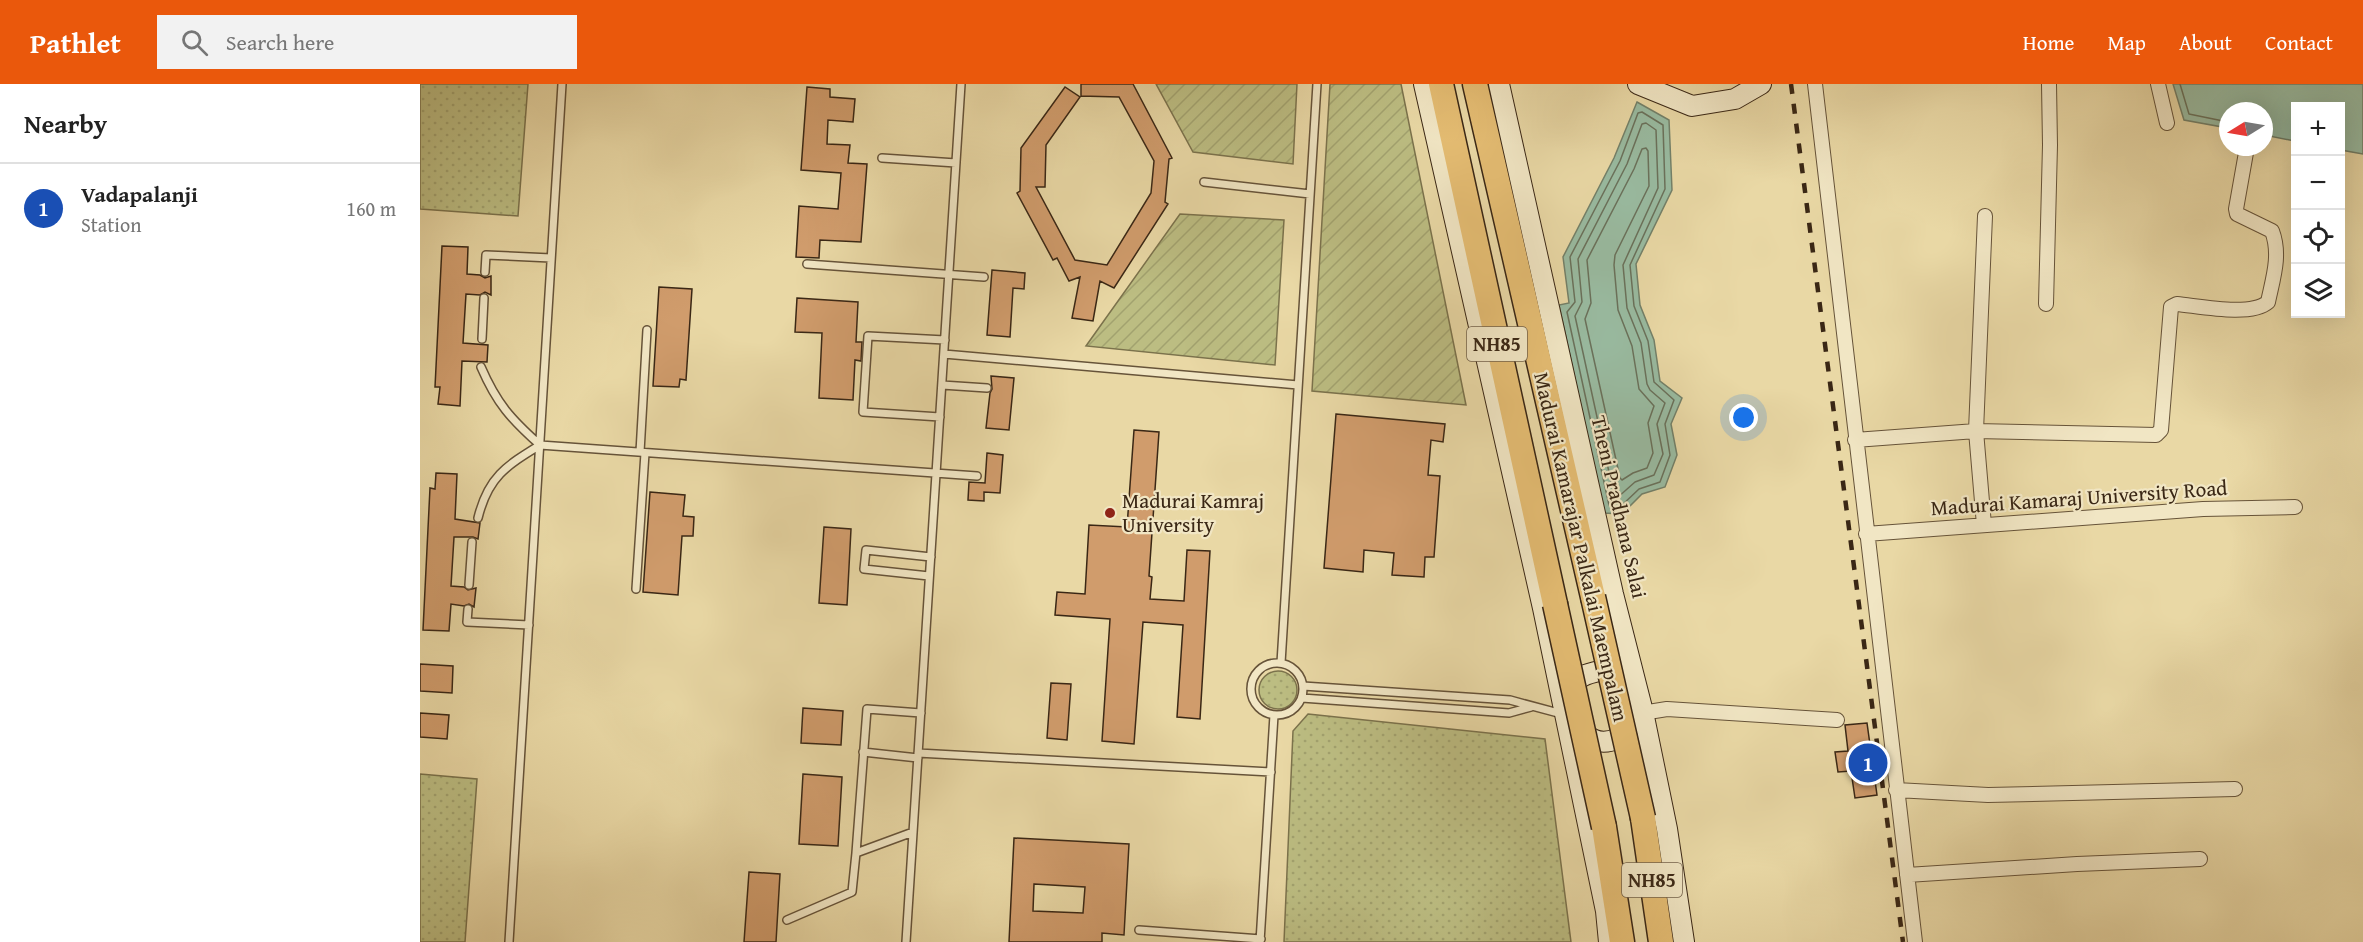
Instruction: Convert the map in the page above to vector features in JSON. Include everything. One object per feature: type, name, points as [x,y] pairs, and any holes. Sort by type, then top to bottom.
[{"type":"highway","name":"Madurai Kamarajar Palkalai Maempalam","points":[[1441,84],[1604,827],[1622,942]]},
{"type":"highway","name":"Madurai Kamarajar Palkalai Maempalam","points":[[1475,84],[1643,818],[1661,942]]},
{"type":"street","name":"NH85","points":[[1424,84],[1557,676],[1573,713],[1574,758],[1606,911],[1609,942]]},
{"type":"street","name":"Theni Pradhana Salai","points":[[1502,84],[1629,656],[1634,716],[1649,739],[1667,829],[1684,942]]},
{"type":"street","points":[[1638,84],[1692,106],[1735,99],[1761,84]]},
{"type":"street","points":[[1815,84],[1915,942]]},
{"type":"street","points":[[2046,304],[2050,145],[2049,84]]},
{"type":"street","points":[[2158,84],[2168,123]]},
{"type":"street","points":[[1855,440],[1976,431],[2156,435],[2161,430],[2171,307],[2177,304],[2247,310],[2263,307],[2268,302],[2278,253],[2277,243],[2272,231],[2237,214],[2245,156]]},
{"type":"street","points":[[1984,525],[1976,431],[1985,216]]},
{"type":"street","name":"Madurai Kamaraj University Road","points":[[1866,534],[2203,509],[2295,507]]},
{"type":"street","points":[[1622,682],[1629,656]]},
{"type":"street","points":[[1634,716],[1622,682],[1610,672],[1599,671],[1587,674],[1577,681],[1573,713],[1591,740],[1603,742],[1614,740],[1624,734],[1634,716],[1667,709],[1837,720]]},
{"type":"street","points":[[1896,790],[1988,795],[2235,789]]},
{"type":"street","points":[[1906,875],[2200,859]]},
{"type":"lane","points":[[509,942],[562,84]]},
{"type":"lane","points":[[906,942],[961,84]]},
{"type":"lane","points":[[1281,663],[1317,84]]},
{"type":"lane","points":[[882,158],[956,163]]},
{"type":"lane","points":[[1204,182],[1310,194]]},
{"type":"lane","points":[[485,272],[486,255],[551,258]]},
{"type":"lane","points":[[807,264],[984,277]]},
{"type":"lane","points":[[482,339],[484,298]]},
{"type":"lane","points":[[636,589],[647,330]]},
{"type":"lane","points":[[940,417],[864,412],[868,336],[945,340]]},
{"type":"lane","points":[[944,354],[1298,385]]},
{"type":"lane","points":[[481,367],[500,404],[512,421],[540,445]]},
{"type":"lane","points":[[942,385],[987,388]]},
{"type":"lane","points":[[478,518],[489,486],[500,472],[513,461],[540,445],[977,476]]},
{"type":"lane","points":[[470,585],[472,542]]},
{"type":"lane","points":[[929,576],[864,569],[866,550],[931,557]]},
{"type":"lane","points":[[468,609],[467,622],[529,625]]},
{"type":"lane","points":[[1273,663],[1281,663],[1295,670],[1303,686],[1302,698],[1290,711],[1274,715],[1258,706],[1252,695],[1252,683],[1262,668],[1273,663]]},
{"type":"lane","points":[[1303,686],[1510,700],[1531,707],[1573,713]]},
{"type":"lane","points":[[1302,698],[1509,713],[1531,707]]},
{"type":"lane","points":[[787,920],[852,892],[867,709],[921,713]]},
{"type":"lane","points":[[1138,930],[1260,940],[1274,715]]},
{"type":"lane","points":[[863,752],[1271,772]]},
{"type":"lane","points":[[856,853],[913,832]]},
{"type":"shaded area","points":[[420,84],[528,84],[518,216],[420,209]]},
{"type":"shaded area","points":[[1156,84],[1297,84],[1293,164],[1193,152]]},
{"type":"shaded area","points":[[1330,84],[1401,84],[1466,405],[1312,391]]},
{"type":"shaded area","points":[[1180,214],[1284,220],[1275,365],[1086,346]]},
{"type":"shaded area","points":[[1278,671],[1291,677],[1297,690],[1291,703],[1278,709],[1265,703],[1259,690],[1265,677]]},
{"type":"shaded area","points":[[1308,714],[1545,739],[1571,942],[1284,942],[1293,731]]},
{"type":"shaded area","points":[[420,774],[477,779],[465,942],[420,942]]},
{"type":"water","points":[[2173,84],[2363,84],[2363,154],[2345,151],[2345,102],[2291,102],[2291,140],[2273,137],[2273,102],[2219,102],[2219,126],[2184,120]]},
{"type":"water","points":[[1637,102],[1669,120],[1672,190],[1636,264],[1640,305],[1654,340],[1660,381],[1682,398],[1671,424],[1677,455],[1665,487],[1642,494],[1622,514],[1604,513],[1559,305],[1569,303],[1563,257],[1614,158]]},
{"type":"building","points":[[1081,84],[1133,84],[1172,158],[1169,159],[1165,202],[1168,204],[1114,288],[1100,281],[1093,321],[1072,318],[1080,277],[1069,281],[1057,258],[1053,260],[1017,193],[1020,191],[1021,148],[1065,87],[1080,97],[1046,145],[1045,187],[1036,187],[1075,260],[1107,265],[1151,193],[1154,161],[1119,97],[1081,96]]},
{"type":"building","points":[[807,87],[830,89],[830,97],[855,99],[853,122],[828,120],[827,144],[850,145],[848,163],[867,164],[861,242],[820,240],[819,258],[796,257],[799,206],[838,209],[841,173],[801,170]]},
{"type":"building","points":[[442,246],[468,247],[467,274],[480,275],[485,278],[491,276],[491,295],[485,292],[480,295],[466,294],[463,343],[488,345],[487,362],[462,361],[460,406],[438,404],[440,387],[435,387]]},
{"type":"building","points":[[992,270],[1025,273],[1024,289],[1013,288],[1010,337],[987,335]]},
{"type":"building","points":[[659,287],[692,289],[686,380],[680,379],[679,387],[653,386]]},
{"type":"building","points":[[797,298],[858,302],[856,342],[862,342],[861,361],[855,360],[853,400],[819,398],[822,333],[795,332]]},
{"type":"building","points":[[991,376],[1014,378],[1009,430],[986,428],[992,389]]},
{"type":"building","points":[[1336,414],[1445,424],[1443,442],[1431,440],[1428,475],[1440,476],[1434,557],[1425,557],[1424,577],[1392,575],[1394,553],[1364,550],[1363,572],[1324,568]]},
{"type":"building","points":[[1134,430],[1159,432],[1149,576],[1152,577],[1150,599],[1184,601],[1187,550],[1210,551],[1200,719],[1177,717],[1183,625],[1143,622],[1134,744],[1102,741],[1110,619],[1055,615],[1057,592],[1085,594],[1089,525],[1127,527]]},
{"type":"building","points":[[987,453],[1003,455],[1000,493],[984,492],[984,501],[968,500],[969,482],[985,483]]},
{"type":"building","points":[[436,473],[457,474],[455,519],[480,523],[478,539],[454,537],[451,586],[464,587],[468,590],[476,588],[474,607],[469,604],[464,606],[451,604],[449,631],[423,630],[430,488],[435,489]]},
{"type":"building","points":[[650,492],[685,495],[683,516],[694,517],[693,536],[682,536],[678,595],[643,592]]},
{"type":"building","points":[[824,527],[851,529],[847,605],[819,603]]},
{"type":"building","points":[[420,664],[453,666],[452,693],[420,691]]},
{"type":"building","points":[[1051,683],[1071,684],[1067,740],[1047,738]]},
{"type":"building","points":[[803,708],[843,711],[841,745],[801,743]]},
{"type":"building","points":[[420,713],[449,715],[447,739],[420,737]]},
{"type":"building","points":[[1867,723],[1877,795],[1855,798],[1851,771],[1838,772],[1835,752],[1848,751],[1845,725]]},
{"type":"building","points":[[803,774],[842,777],[838,846],[799,844]]},
{"type":"building","points":[[1014,838],[1129,844],[1124,935],[1102,933],[1102,942],[1009,942]],"holes":[[[1034,884],[1085,887],[1083,913],[1033,911]]]},
{"type":"building","points":[[749,872],[780,874],[776,942],[744,942]]},
{"type":"railway","points":[[1791,84],[1903,942]]},
{"type":"place","name":"Madurai Kamraj University","points":[[1110,513]]},
{"type":"place","name":"Vadapalanji","points":[[1868,763]]}]
